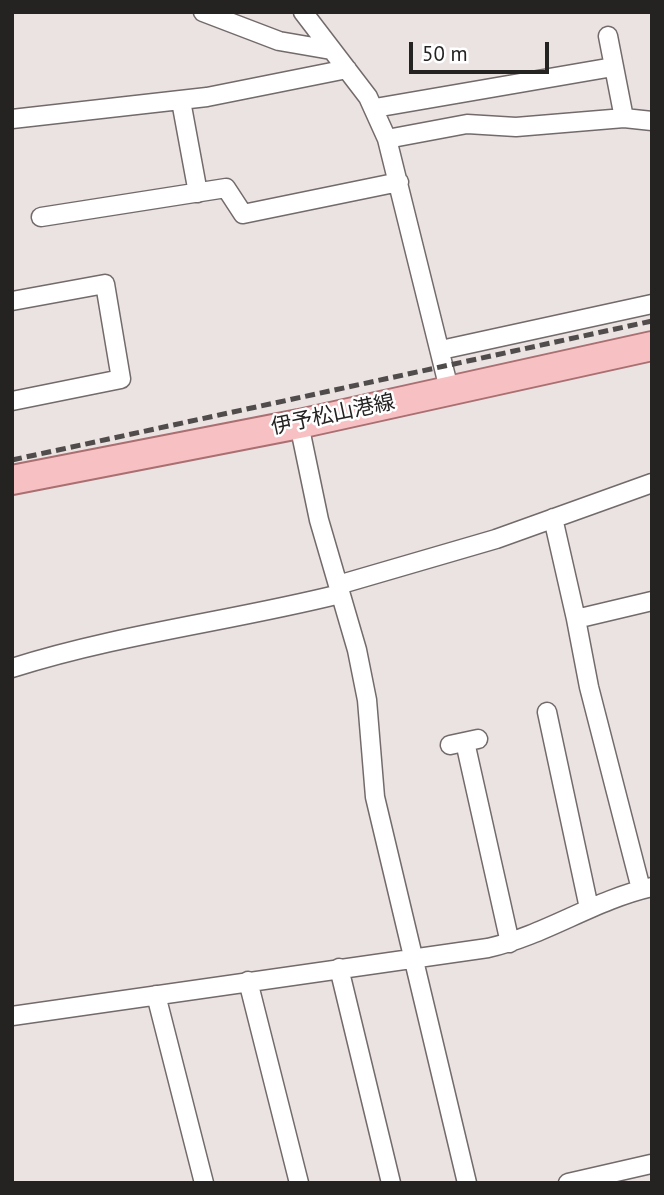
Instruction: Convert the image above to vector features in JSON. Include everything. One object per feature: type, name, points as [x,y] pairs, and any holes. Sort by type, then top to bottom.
[{"type":"main road","name":"伊予松山港線","points":[[12,480],[299,424],[652,346]]},
{"type":"street","points":[[203,12],[279,41],[331,50]]},
{"type":"street","points":[[303,12],[375,108],[387,139],[449,390]]},
{"type":"street","points":[[608,36],[624,118]]},
{"type":"street","points":[[375,108],[613,67]]},
{"type":"street","points":[[12,119],[181,101],[282,84],[347,69]]},
{"type":"street","points":[[181,101],[198,193]]},
{"type":"street","points":[[387,139],[467,124],[516,127],[624,118],[652,121]]},
{"type":"street","points":[[41,217],[226,188],[243,214],[399,183]]},
{"type":"street","points":[[12,301],[105,284],[121,379],[12,401]]},
{"type":"street","points":[[440,350],[652,304]]},
{"type":"street","points":[[299,424],[319,520],[367,699],[375,797],[467,1183]]},
{"type":"street","points":[[12,668],[188,624],[246,616],[339,590],[496,540],[652,483]]},
{"type":"street","points":[[12,1016],[510,943],[545,930],[589,908],[646,888],[589,687],[553,519]]},
{"type":"street","points":[[576,619],[652,601]]},
{"type":"street","points":[[547,712],[589,908]]},
{"type":"street","points":[[465,742],[510,943]]},
{"type":"street","points":[[339,968],[391,1183]]},
{"type":"street","points":[[248,981],[299,1183]]},
{"type":"street","points":[[156,995],[205,1183]]},
{"type":"street","points":[[571,1182],[619,1177],[651,1164]]},
{"type":"railway","points":[[12,460],[652,321]]}]
